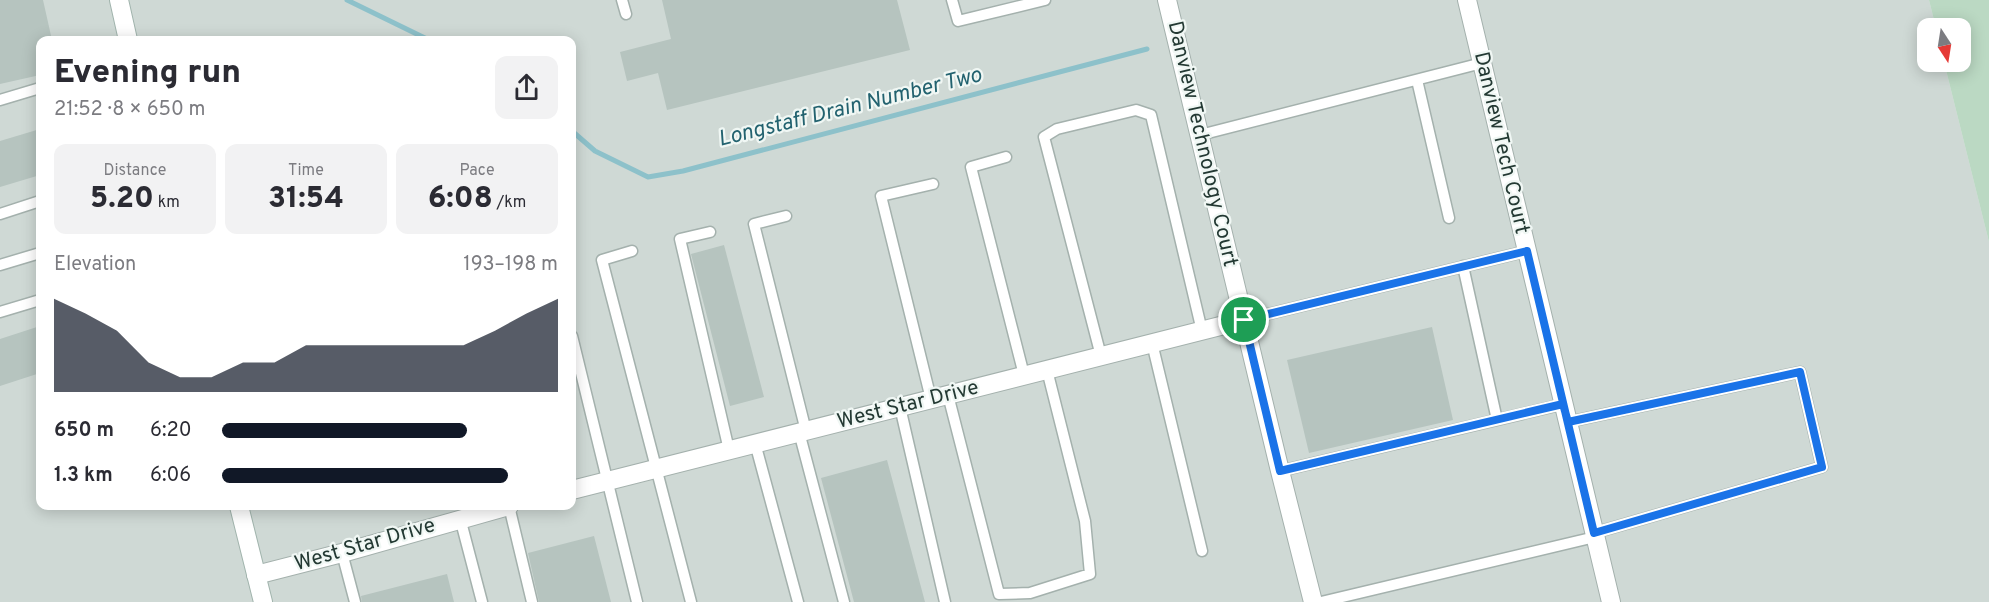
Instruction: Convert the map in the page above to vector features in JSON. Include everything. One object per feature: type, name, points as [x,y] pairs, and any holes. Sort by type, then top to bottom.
[{"type":"street","points":[[119,0],[127,36]]},
{"type":"street","name":"Danview Technology Court","points":[[1167,0],[1313,602]]},
{"type":"street","name":"Danview Tech Court","points":[[1467,0],[1611,602]]},
{"type":"street","name":"West Star Drive","points":[[576,489],[1244,320]]},
{"type":"street","points":[[240,510],[263,602]]},
{"type":"street","name":"West Star Drive","points":[[256,575],[342,553],[467,513],[485,510]]},
{"type":"lane","points":[[622,0],[626,14]]},
{"type":"lane","points":[[952,0],[958,21],[1046,0]]},
{"type":"lane","points":[[1200,135],[1482,63]]},
{"type":"lane","points":[[1416,80],[1449,218]]},
{"type":"lane","points":[[0,100],[36,89]]},
{"type":"lane","points":[[1101,356],[1044,136],[1057,129],[1136,110],[1151,115],[1202,330]]},
{"type":"lane","points":[[1006,157],[971,167],[1024,375]]},
{"type":"lane","points":[[933,184],[882,196],[939,397],[999,594],[1030,593],[1090,574],[1085,521],[1047,370]]},
{"type":"lane","points":[[0,214],[36,202]]},
{"type":"lane","points":[[786,216],[754,224],[844,602]]},
{"type":"lane","points":[[710,232],[680,239],[729,450]]},
{"type":"lane","points":[[632,251],[602,261],[691,602]]},
{"type":"lane","points":[[1244,320],[1527,251]]},
{"type":"lane","points":[[0,265],[36,254]]},
{"type":"lane","points":[[1463,266],[1497,420]]},
{"type":"lane","points":[[0,312],[36,301]]},
{"type":"lane","points":[[1152,343],[1202,550]]},
{"type":"lane","points":[[576,353],[637,602]]},
{"type":"lane","points":[[1321,602],[1595,535],[1822,467],[1800,372],[1568,422]]},
{"type":"lane","points":[[1280,471],[1563,404]]},
{"type":"lane","points":[[900,407],[945,602]]},
{"type":"lane","points":[[755,443],[798,602]]},
{"type":"lane","points":[[510,510],[532,602]]},
{"type":"lane","points":[[467,513],[482,602]]},
{"type":"lane","points":[[342,553],[355,602]]},
{"type":"shaded area","points":[[0,0],[1929,0],[1934,18],[1917,18],[1917,72],[1946,72],[1989,242],[1989,602],[0,602]]},
{"type":"green space","points":[[1929,0],[1989,0],[1989,242],[1946,72],[1971,72],[1971,18],[1934,18]]},
{"type":"building","points":[[0,0],[43,0],[51,36],[36,36],[36,76],[0,84]]},
{"type":"building","points":[[662,0],[897,0],[910,50],[667,110],[658,73],[627,81],[620,52],[671,39]]},
{"type":"building","points":[[36,130],[36,176],[0,187],[0,141]]},
{"type":"building","points":[[724,245],[764,397],[730,406],[691,254]]},
{"type":"building","points":[[36,327],[36,374],[0,386],[0,339]]},
{"type":"building","points":[[1432,327],[1453,420],[1309,453],[1287,360]]},
{"type":"building","points":[[887,460],[925,602],[854,602],[821,478]]},
{"type":"building","points":[[594,536],[611,602],[539,602],[528,553]]},
{"type":"building","points":[[447,574],[454,602],[362,602],[361,596]]},
{"type":"waterway","name":"Longstaff Drain Number Two","points":[[347,0],[421,36]]},
{"type":"waterway","name":"Longstaff Drain Number Two","points":[[576,134],[595,151],[648,177],[683,171],[1147,49]]},
{"type":"route","points":[[1244,320],[1280,471],[1563,404],[1568,422],[1800,372],[1822,467],[1594,533],[1563,404],[1527,251],[1244,320]]}]
